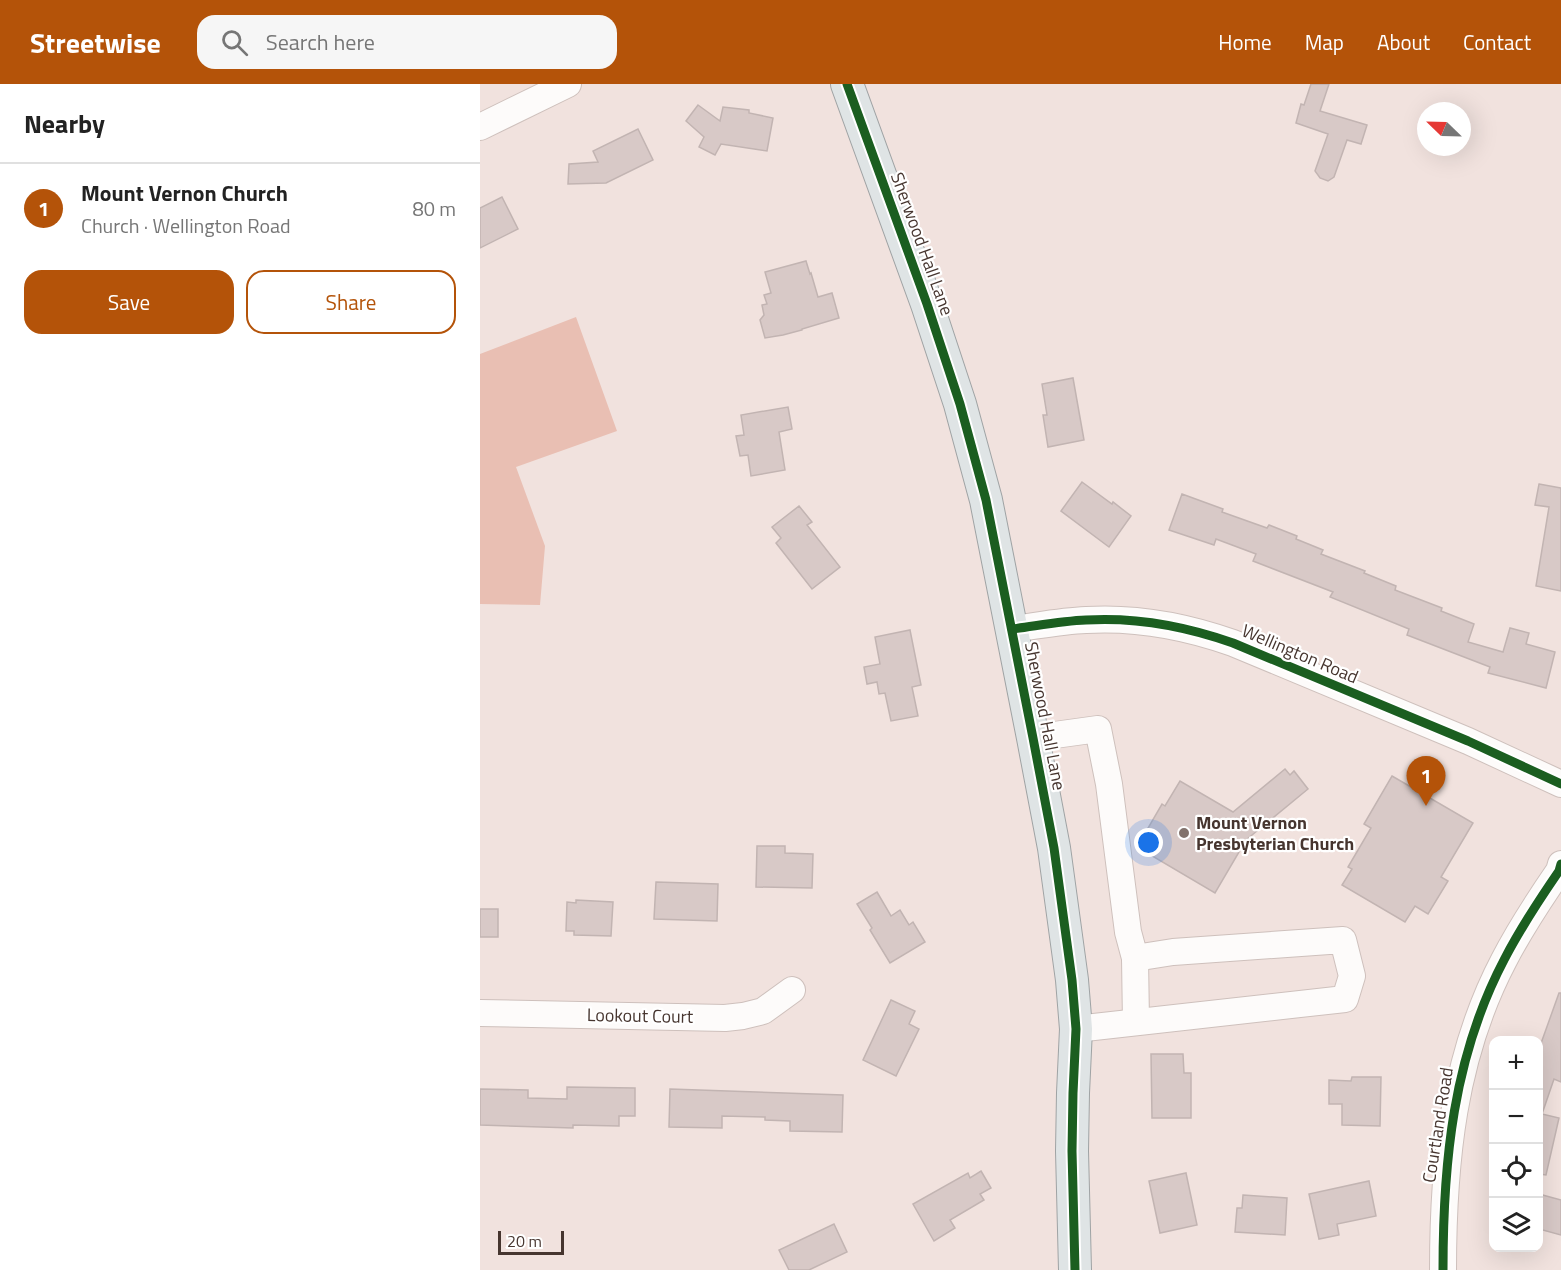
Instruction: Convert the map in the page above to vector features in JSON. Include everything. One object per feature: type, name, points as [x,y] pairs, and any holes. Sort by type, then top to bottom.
[{"type":"main road","name":"Sherwood Hall Lane","points":[[847,84],[927,304],[960,404],[986,500],[1033,738],[1054,848],[1072,980],[1076,1029],[1072,1151],[1075,1270]]},
{"type":"street","points":[[480,127],[568,84]]},
{"type":"street","name":"Wellington Road","points":[[1012,629],[1084,620],[1119,619],[1162,624],[1204,633],[1468,741],[1561,784]]},
{"type":"street","points":[[1033,738],[1098,729],[1109,784],[1128,932],[1135,958],[1136,1022]]},
{"type":"street","name":"Courtland Road","points":[[1443,1270],[1447,1156],[1454,1105],[1465,1060],[1486,1000],[1503,961],[1532,910],[1559,871],[1561,864]]},
{"type":"street","points":[[1076,1029],[1345,999],[1352,976],[1343,940],[1173,952],[1135,958]]},
{"type":"street","name":"Lookout Court","points":[[480,1013],[725,1018],[763,1011],[792,990]]},
{"type":"shaded area","points":[[576,317],[617,431],[516,467],[545,546],[540,605],[480,604],[480,354]]},
{"type":"building","points":[[1311,84],[1329,84],[1320,111],[1367,125],[1361,144],[1347,140],[1334,177],[1328,181],[1320,178],[1315,171],[1328,134],[1296,123],[1301,104],[1304,105]]},
{"type":"building","points":[[698,105],[720,121],[723,107],[749,110],[749,113],[773,118],[767,151],[721,144],[715,155],[699,147],[704,137],[686,121]]},
{"type":"building","points":[[638,129],[653,160],[606,183],[568,184],[569,164],[598,162],[593,151]]},
{"type":"building","points":[[502,197],[518,229],[480,248],[480,208]]},
{"type":"building","points":[[806,261],[818,297],[832,293],[839,318],[802,330],[765,338],[760,320],[764,315],[762,305],[767,304],[764,295],[771,293],[765,272]]},
{"type":"building","points":[[1073,378],[1084,440],[1048,447],[1043,415],[1047,415],[1042,384]]},
{"type":"building","points":[[788,407],[792,429],[779,432],[785,470],[751,476],[748,455],[740,456],[736,436],[744,435],[741,415]]},
{"type":"building","points":[[1082,482],[1131,516],[1109,547],[1061,511]]},
{"type":"building","points":[[1539,484],[1561,488],[1561,591],[1536,586],[1549,507],[1535,505]]},
{"type":"building","points":[[1182,494],[1223,509],[1222,512],[1267,528],[1269,525],[1297,536],[1296,539],[1323,550],[1321,554],[1365,571],[1364,573],[1396,586],[1395,590],[1442,608],[1441,611],[1474,624],[1468,642],[1503,652],[1510,628],[1529,633],[1526,644],[1555,652],[1546,688],[1488,673],[1490,667],[1407,635],[1409,629],[1330,597],[1333,592],[1253,561],[1256,554],[1216,539],[1214,545],[1169,530]]},
{"type":"building","points":[[799,506],[812,522],[807,525],[840,567],[812,589],[776,543],[781,538],[772,527]]},
{"type":"building","points":[[910,630],[921,685],[912,687],[918,716],[891,721],[885,693],[879,694],[877,682],[867,684],[864,667],[880,664],[875,637]]},
{"type":"building","name":"Mount Vernon Presbyterian Church","points":[[1285,769],[1290,775],[1294,771],[1308,789],[1246,840],[1215,893],[1137,847],[1162,804],[1165,806],[1180,781],[1233,812]]},
{"type":"building","points":[[1392,776],[1473,823],[1441,877],[1448,881],[1428,914],[1415,906],[1405,922],[1342,885],[1352,869],[1348,867],[1371,828],[1364,824]]},
{"type":"building","points":[[757,846],[785,846],[785,853],[813,854],[812,888],[756,887]]},
{"type":"building","points":[[656,882],[718,884],[717,921],[654,919]]},
{"type":"building","points":[[877,892],[891,916],[900,910],[909,925],[913,922],[925,942],[890,963],[857,904]]},
{"type":"building","points":[[576,900],[613,902],[611,936],[574,935],[574,931],[566,931],[567,902],[576,903]]},
{"type":"building","points":[[480,909],[498,909],[498,937],[480,937]]},
{"type":"building","points":[[1559,993],[1561,993],[1561,1082],[1554,1079],[1543,1111],[1543,1090],[1543,1038]]},
{"type":"building","points":[[891,1000],[915,1011],[909,1024],[919,1029],[896,1076],[863,1060]]},
{"type":"building","points":[[1151,1054],[1183,1054],[1184,1073],[1191,1073],[1191,1118],[1152,1118]]},
{"type":"building","points":[[1352,1077],[1381,1077],[1380,1126],[1342,1125],[1342,1104],[1329,1104],[1329,1080],[1351,1081]]},
{"type":"building","points":[[567,1087],[635,1088],[635,1116],[619,1116],[619,1126],[573,1125],[573,1128],[480,1125],[480,1089],[528,1090],[528,1098],[567,1099]]},
{"type":"building","points":[[670,1089],[843,1095],[842,1132],[790,1131],[790,1121],[765,1120],[765,1117],[722,1116],[722,1128],[669,1127]]},
{"type":"building","points":[[1543,1114],[1559,1118],[1546,1175],[1543,1175]]},
{"type":"building","points":[[981,1171],[991,1188],[980,1194],[984,1200],[950,1220],[955,1228],[934,1241],[913,1204],[968,1173],[970,1178]]},
{"type":"building","points":[[1186,1173],[1197,1225],[1160,1233],[1149,1181]]},
{"type":"building","points":[[1369,1181],[1376,1216],[1337,1224],[1339,1235],[1319,1239],[1309,1194]]},
{"type":"building","points":[[1243,1195],[1287,1198],[1285,1235],[1235,1232],[1237,1208],[1242,1208]]},
{"type":"building","points":[[1543,1195],[1561,1200],[1561,1235],[1543,1230]]},
{"type":"building","points":[[834,1224],[847,1252],[809,1270],[789,1270],[779,1250]]},
{"type":"cycle path","points":[[847,84],[927,304],[960,404],[986,500],[1033,738],[1054,848],[1072,980],[1076,1029],[1072,1151],[1075,1270]]},
{"type":"cycle path","points":[[1012,629],[1067,621],[1105,619],[1142,621],[1197,632],[1233,643],[1468,741],[1561,784]]},
{"type":"cycle path","points":[[1443,1270],[1445,1190],[1449,1150],[1462,1072],[1473,1034],[1504,960],[1559,871],[1561,864]]},
{"type":"place","name":"Mount Vernon Church","points":[[1426,806]]},
{"type":"place","name":"Mount Vernon Presbyterian Church","points":[[1184,833]]}]
